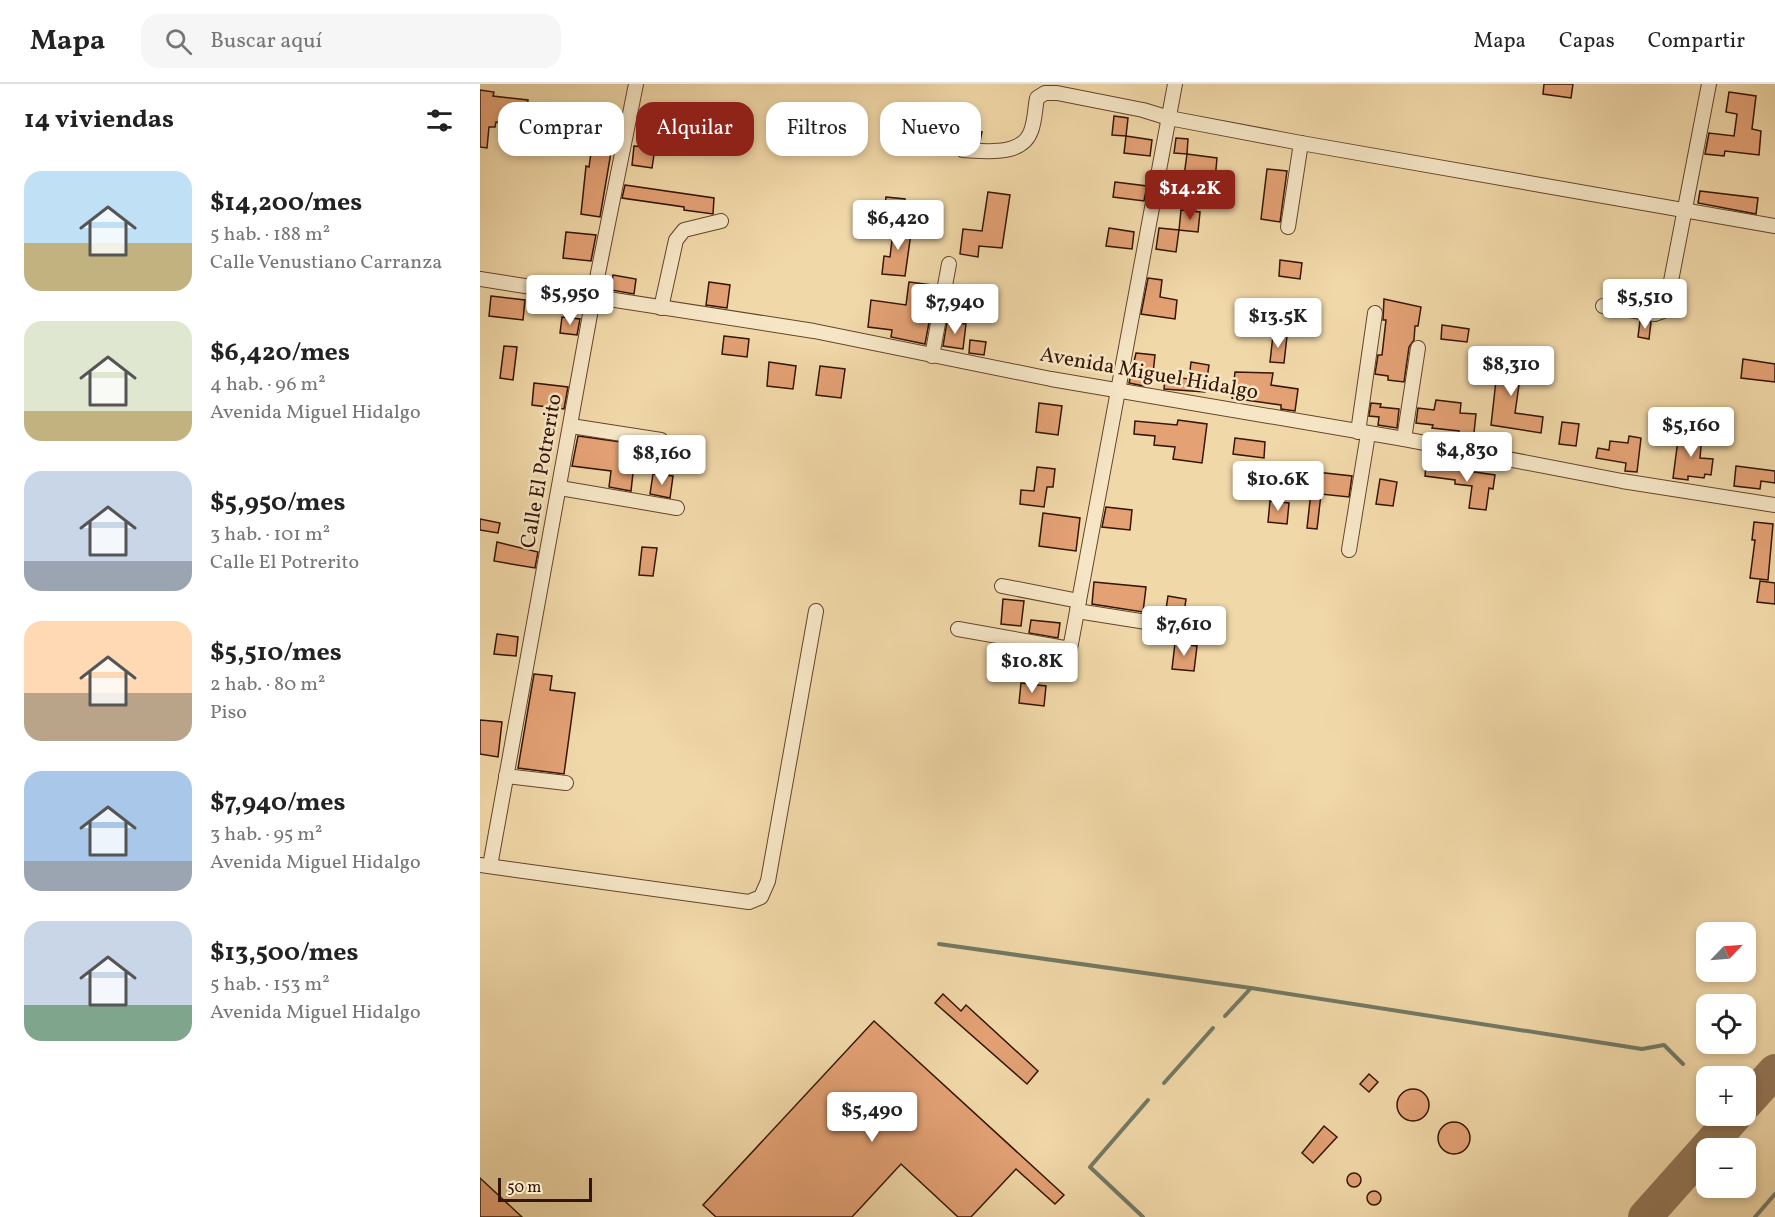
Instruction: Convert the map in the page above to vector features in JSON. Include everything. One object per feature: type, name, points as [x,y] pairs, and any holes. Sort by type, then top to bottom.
[{"type":"street","name":"Calle El Potrerito","points":[[485,866],[506,776],[593,298],[636,84]]},
{"type":"street","points":[[958,628],[1070,649],[1116,390],[1176,84]]},
{"type":"street","points":[[1603,306],[1655,314],[1666,307],[1709,84]]},
{"type":"street","points":[[981,151],[992,152],[1017,147],[1032,129],[1037,98],[1045,93],[1057,93],[1143,110],[1169,118],[1301,143],[1775,226]]},
{"type":"street","points":[[1288,227],[1301,143]]},
{"type":"street","points":[[661,308],[676,240],[684,230],[722,221]]},
{"type":"street","points":[[932,356],[949,264]]},
{"type":"street","name":"Avenida Miguel Hidalgo","points":[[480,279],[814,332],[1116,390],[1404,439],[1622,481],[1775,505]]},
{"type":"street","points":[[1349,550],[1375,312]]},
{"type":"street","points":[[1404,439],[1418,348]]},
{"type":"street","points":[[571,426],[661,440]]},
{"type":"street","points":[[560,488],[677,508]]},
{"type":"street","points":[[1002,586],[1078,606],[1178,627]]},
{"type":"street","points":[[485,866],[749,902],[756,900],[766,891],[816,611]]},
{"type":"street","points":[[506,776],[566,783]]},
{"type":"building","points":[[1544,84],[1573,84],[1571,98],[1543,94]]},
{"type":"building","points":[[480,90],[494,92],[493,96],[528,100],[528,102],[498,102],[498,122],[496,122],[495,127],[489,127],[487,148],[480,147]]},
{"type":"building","points":[[1729,92],[1756,96],[1752,129],[1761,131],[1759,155],[1725,151],[1724,156],[1705,154],[1709,133],[1734,136],[1737,114],[1726,112]]},
{"type":"building","points":[[1114,116],[1128,118],[1126,136],[1112,135]]},
{"type":"building","points":[[1126,136],[1152,140],[1150,156],[1124,153]]},
{"type":"building","points":[[1176,138],[1188,139],[1187,154],[1174,153]]},
{"type":"building","points":[[634,146],[636,146],[636,156],[654,156],[652,168],[632,165]]},
{"type":"building","points":[[1187,154],[1217,158],[1215,180],[1184,176]]},
{"type":"building","points":[[591,156],[610,156],[600,217],[581,214],[586,166],[589,167]]},
{"type":"building","points":[[1267,169],[1287,171],[1280,222],[1261,219]]},
{"type":"building","points":[[1115,182],[1147,186],[1144,201],[1113,197]]},
{"type":"building","points":[[625,185],[714,198],[713,214],[684,210],[684,207],[622,198]]},
{"type":"building","points":[[1700,191],[1758,198],[1756,214],[1698,203]]},
{"type":"building","points":[[988,192],[1010,195],[1002,248],[979,246],[978,257],[960,254],[963,229],[982,231]]},
{"type":"building","points":[[886,197],[905,199],[903,214],[884,212]]},
{"type":"building","points":[[1181,210],[1200,212],[1198,232],[1179,230]]},
{"type":"building","points":[[894,223],[912,226],[905,276],[882,274],[884,256],[890,257]]},
{"type":"building","points":[[1109,228],[1134,232],[1132,249],[1106,246]]},
{"type":"building","points":[[1159,228],[1179,230],[1176,252],[1156,249]]},
{"type":"building","points":[[566,232],[596,235],[591,261],[563,258]]},
{"type":"building","points":[[1280,260],[1302,263],[1300,279],[1279,276]]},
{"type":"building","points":[[613,275],[636,279],[634,294],[611,290]]},
{"type":"building","points":[[1148,278],[1162,280],[1160,297],[1177,300],[1175,319],[1141,314]]},
{"type":"building","points":[[709,282],[730,285],[727,308],[706,305]]},
{"type":"building","points":[[909,282],[932,285],[928,312],[931,312],[925,344],[891,337],[892,330],[868,327],[871,300],[906,305]]},
{"type":"building","points":[[491,296],[525,300],[523,320],[489,316]]},
{"type":"building","points":[[1384,299],[1421,307],[1418,326],[1415,326],[1414,340],[1409,347],[1404,382],[1388,380],[1388,376],[1375,374],[1378,355],[1382,355],[1386,320],[1383,320]]},
{"type":"building","points":[[562,317],[580,319],[577,335],[560,333]]},
{"type":"building","points":[[1640,321],[1651,322],[1649,339],[1638,337]]},
{"type":"building","points":[[947,322],[966,324],[963,349],[943,346]]},
{"type":"building","points":[[1442,325],[1469,329],[1467,342],[1441,339]]},
{"type":"building","points":[[1273,335],[1287,336],[1284,363],[1270,362]]},
{"type":"building","points":[[724,336],[749,339],[747,357],[722,354]]},
{"type":"building","points":[[970,340],[986,342],[984,355],[969,353]]},
{"type":"building","points":[[504,346],[517,347],[513,380],[500,378]]},
{"type":"building","points":[[1136,353],[1155,355],[1153,374],[1146,373],[1144,386],[1129,383]]},
{"type":"building","points":[[1499,354],[1523,357],[1515,413],[1543,417],[1541,433],[1491,425]]},
{"type":"building","points":[[1743,359],[1775,364],[1775,382],[1741,378]]},
{"type":"building","points":[[769,362],[796,366],[793,389],[767,386]]},
{"type":"building","points":[[1191,362],[1209,365],[1205,392],[1164,389],[1165,376],[1189,379]]},
{"type":"building","points":[[820,366],[845,369],[841,398],[816,395]]},
{"type":"building","points":[[1235,372],[1273,373],[1271,385],[1298,389],[1295,411],[1281,409],[1281,405],[1232,398]]},
{"type":"building","points":[[534,383],[568,387],[564,409],[532,405]]},
{"type":"building","points":[[1436,400],[1461,403],[1460,413],[1476,414],[1473,442],[1458,440],[1459,431],[1432,428],[1433,425],[1416,423],[1418,408],[1434,410]]},
{"type":"building","points":[[1039,403],[1062,406],[1058,435],[1036,432]]},
{"type":"building","points":[[1371,403],[1381,404],[1380,407],[1399,409],[1397,428],[1378,425],[1379,417],[1369,416]]},
{"type":"building","points":[[1178,420],[1207,424],[1202,463],[1173,459],[1175,447],[1154,445],[1155,436],[1134,434],[1135,421],[1177,425]]},
{"type":"building","points":[[1562,422],[1579,424],[1576,446],[1559,444]]},
{"type":"building","points":[[1679,432],[1702,435],[1700,458],[1713,459],[1711,475],[1705,474],[1704,478],[1688,476],[1688,480],[1673,478]]},
{"type":"building","points":[[578,436],[664,448],[662,468],[634,464],[631,491],[609,487],[611,471],[572,466]]},
{"type":"building","points":[[1629,436],[1641,438],[1637,472],[1625,471],[1626,463],[1596,458],[1598,448],[1609,450],[1610,441],[1628,443]]},
{"type":"building","points":[[1235,438],[1265,442],[1264,458],[1233,454]]},
{"type":"building","points":[[1426,465],[1495,475],[1493,489],[1489,488],[1486,510],[1469,508],[1472,486],[1455,484],[1455,480],[1425,476]]},
{"type":"building","points":[[1736,466],[1775,471],[1775,483],[1761,481],[1760,489],[1734,486]]},
{"type":"building","points":[[1037,467],[1055,469],[1053,487],[1047,487],[1044,507],[1020,504],[1021,490],[1034,491]]},
{"type":"building","points":[[1316,472],[1352,476],[1349,497],[1321,494],[1317,529],[1307,528],[1311,492],[1290,490],[1292,476],[1315,479]]},
{"type":"building","points":[[653,474],[673,476],[670,498],[650,494]]},
{"type":"building","points":[[1380,479],[1397,482],[1393,506],[1376,504]]},
{"type":"building","points":[[1270,501],[1289,503],[1287,524],[1268,522]]},
{"type":"building","points":[[1106,507],[1132,510],[1130,530],[1102,527]]},
{"type":"building","points":[[1043,513],[1080,518],[1076,551],[1039,546]]},
{"type":"building","points":[[480,519],[500,523],[498,533],[480,530]]},
{"type":"building","points":[[1754,522],[1773,524],[1768,580],[1750,578],[1755,540],[1752,540]]},
{"type":"building","points":[[497,542],[538,552],[535,568],[494,561]]},
{"type":"building","points":[[642,547],[657,548],[653,576],[639,575]]},
{"type":"building","points":[[1760,581],[1775,583],[1775,604],[1757,602]]},
{"type":"building","points":[[1094,582],[1146,587],[1143,612],[1092,604]]},
{"type":"building","points":[[1168,596],[1186,599],[1183,620],[1165,616]]},
{"type":"building","points":[[1003,599],[1024,601],[1021,626],[1001,624]]},
{"type":"building","points":[[1031,620],[1060,623],[1058,638],[1029,633]]},
{"type":"building","points":[[497,634],[518,637],[516,656],[494,654]]},
{"type":"building","points":[[1175,643],[1197,646],[1194,671],[1172,669]]},
{"type":"building","points":[[534,674],[552,676],[550,690],[575,693],[564,774],[518,768]]},
{"type":"building","points":[[1021,683],[1046,686],[1044,706],[1019,703]]},
{"type":"building","points":[[480,720],[502,722],[498,757],[480,754]]},
{"type":"building","points":[[943,994],[961,1011],[966,1005],[1038,1071],[1027,1084],[935,1003]]},
{"type":"building","points":[[874,1021],[1064,1195],[1055,1204],[1016,1169],[971,1217],[958,1217],[901,1164],[852,1217],[716,1217],[703,1205]]},
{"type":"building","points":[[1369,1074],[1378,1082],[1369,1092],[1360,1084]]},
{"type":"building","points":[[1413,1089],[1424,1094],[1429,1105],[1424,1116],[1413,1121],[1402,1116],[1397,1105],[1402,1094]]},
{"type":"building","points":[[1454,1122],[1465,1127],[1470,1138],[1465,1149],[1454,1154],[1443,1149],[1438,1138],[1443,1127]]},
{"type":"building","points":[[1324,1126],[1337,1137],[1313,1163],[1302,1153]]},
{"type":"building","points":[[1354,1173],[1359,1175],[1361,1180],[1359,1185],[1354,1187],[1349,1185],[1347,1180],[1349,1175]]},
{"type":"building","points":[[480,1178],[522,1217],[480,1217]]},
{"type":"building","points":[[1374,1191],[1379,1193],[1381,1198],[1379,1203],[1374,1205],[1369,1203],[1367,1198],[1369,1193]]},
{"type":"waterway","points":[[939,944],[1251,988],[1642,1049],[1664,1045],[1683,1064]]},
{"type":"waterway","points":[[1225,1016],[1251,988]]},
{"type":"waterway","points":[[1164,1083],[1213,1028]]},
{"type":"waterway","points":[[1143,1217],[1090,1167],[1148,1100]]},
{"type":"waterway","points":[[1755,1217],[1775,1194]]},
{"type":"taxiway","points":[[1756,1092],[1775,1071]]},
{"type":"taxiway","points":[[1645,1217],[1726,1126]]}]
